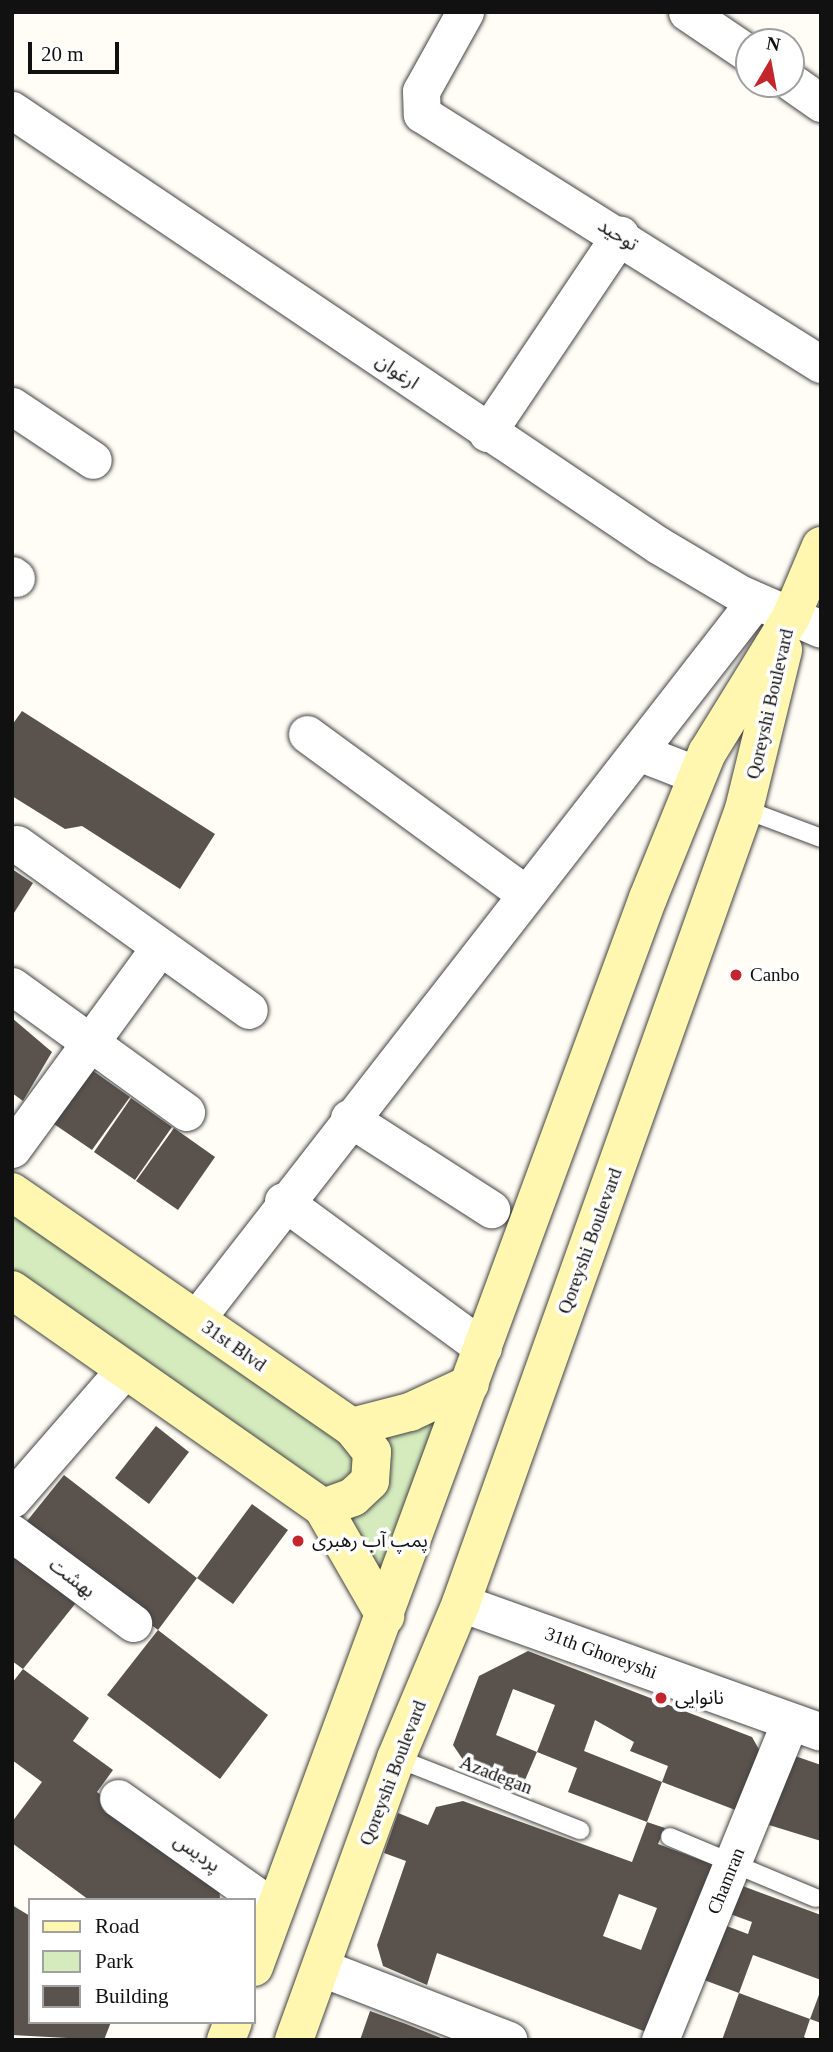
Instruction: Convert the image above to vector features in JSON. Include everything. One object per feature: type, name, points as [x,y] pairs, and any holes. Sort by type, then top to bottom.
[{"type":"main road","points":[[806,623],[821,546]]},
{"type":"main road","name":"Qoreyshi Boulevard","points":[[256,1961],[697,775],[806,623]]},
{"type":"main road","name":"Qoreyshi Boulevard","points":[[294,2040],[396,1758],[461,1603],[747,801],[806,623]]},
{"type":"main road","points":[[697,775],[728,769],[747,801]]},
{"type":"main road","name":"31st Blvd","points":[[12,1192],[352,1427]]},
{"type":"main road","points":[[12,1290],[323,1508],[385,1616]]},
{"type":"main road","points":[[323,1508],[353,1497],[370,1480],[372,1452],[352,1427],[410,1412],[470,1384]]},
{"type":"street","name":"توحید","points":[[465,12],[418,105],[821,364]]},
{"type":"street","points":[[687,12],[735,45]]},
{"type":"street","points":[[805,92],[821,103]]},
{"type":"street","name":"ارغوان","points":[[12,110],[487,433],[755,601],[806,623]]},
{"type":"street","points":[[487,433],[620,235]]},
{"type":"street","points":[[12,406],[93,460]]},
{"type":"street","points":[[196,1319],[284,1201],[755,601]]},
{"type":"street","points":[[307,734],[526,894]]},
{"type":"street","points":[[638,752],[697,775]]},
{"type":"street","points":[[17,844],[249,1010]]},
{"type":"street","points":[[12,1149],[160,947]]},
{"type":"street","points":[[12,986],[186,1112]]},
{"type":"street","points":[[349,1118],[491,1209]]},
{"type":"street","points":[[284,1201],[484,1348]]},
{"type":"street","points":[[12,1499],[124,1370]]},
{"type":"street","name":"بهشت","points":[[12,1533],[133,1623]]},
{"type":"street","name":"31th Ghoreyshi","points":[[461,1603],[805,1726]]},
{"type":"street","name":"Chamran","points":[[660,2040],[734,1864],[805,1726]]},
{"type":"street","name":"پردیس","points":[[118,1797],[275,1909]]},
{"type":"street","points":[[322,1968],[509,2040]]},
{"type":"lane","points":[[747,801],[821,838]]},
{"type":"lane","name":"Azadegan","points":[[396,1758],[580,1830]]},
{"type":"lane","points":[[670,1837],[816,1898]]},
{"type":"green space","points":[[12,1204],[355,1452],[352,1473],[340,1485],[318,1485],[12,1275]]},
{"type":"green space","points":[[454,1402],[384,1592],[338,1513],[368,1433]]},
{"type":"building","points":[[22,711],[215,834],[180,889],[82,826],[65,829],[12,796],[12,725]]},
{"type":"building","points":[[12,869],[33,883],[12,916]]},
{"type":"building","points":[[12,1018],[52,1052],[23,1101],[12,1093]]},
{"type":"building","points":[[89,1068],[130,1097],[92,1150],[51,1122]]},
{"type":"building","points":[[131,1098],[172,1127],[135,1180],[94,1152]]},
{"type":"building","points":[[174,1128],[215,1157],[178,1210],[136,1181]]},
{"type":"building","points":[[156,1426],[189,1452],[149,1504],[115,1478]]},
{"type":"building","points":[[64,1475],[197,1578],[158,1630],[23,1526]]},
{"type":"building","points":[[252,1504],[288,1530],[233,1604],[197,1578]]},
{"type":"building","points":[[24,1558],[79,1599],[23,1669],[12,1661],[12,1559]]},
{"type":"building","points":[[158,1630],[268,1715],[220,1779],[107,1695]]},
{"type":"building","points":[[528,1651],[752,1737],[761,1753],[738,1811],[662,1782],[647,1822],[568,1792],[577,1768],[537,1752],[519,1794],[474,1776],[453,1745],[479,1676]],"holes":[[[513,1689],[555,1705],[537,1752],[496,1735]],[[595,1720],[634,1742],[630,1751],[668,1766],[662,1782],[584,1751]]]},
{"type":"building","points":[[23,1669],[89,1718],[73,1741],[113,1770],[97,1792],[219,1881],[220,1898],[86,1898],[12,1843],[12,1822],[42,1782],[12,1760],[12,1683]]},
{"type":"building","points":[[795,1756],[821,1765],[821,1841],[769,1825]]},
{"type":"building","points":[[463,1801],[632,1862],[647,1822],[665,1828],[658,1844],[714,1865],[649,2033],[437,1953],[427,1985],[383,1966],[377,1945],[406,1861],[384,1853],[398,1813],[428,1825],[436,1807]],"holes":[[[619,1894],[657,1908],[641,1950],[603,1936]]]},
{"type":"building","points":[[740,1885],[821,1915],[821,1980],[753,1955],[739,1993],[704,1980],[724,1925],[748,1934],[752,1922],[730,1914]]},
{"type":"building","points":[[12,1905],[28,1915],[28,2024],[110,2024],[104,2040],[12,2035]]},
{"type":"building","points":[[821,1992],[821,2023],[810,2019]]},
{"type":"building","points":[[739,1993],[810,2019],[804,2037],[809,2040],[722,2040]]},
{"type":"building","points":[[370,2011],[406,2024],[446,2040],[360,2040]]},
{"type":"place","name":"Canbo","points":[[736,975]]},
{"type":"place","name":"پمپ آب رهبری","points":[[298,1541]]},
{"type":"place","name":"نانوایی","points":[[661,1698]]}]
